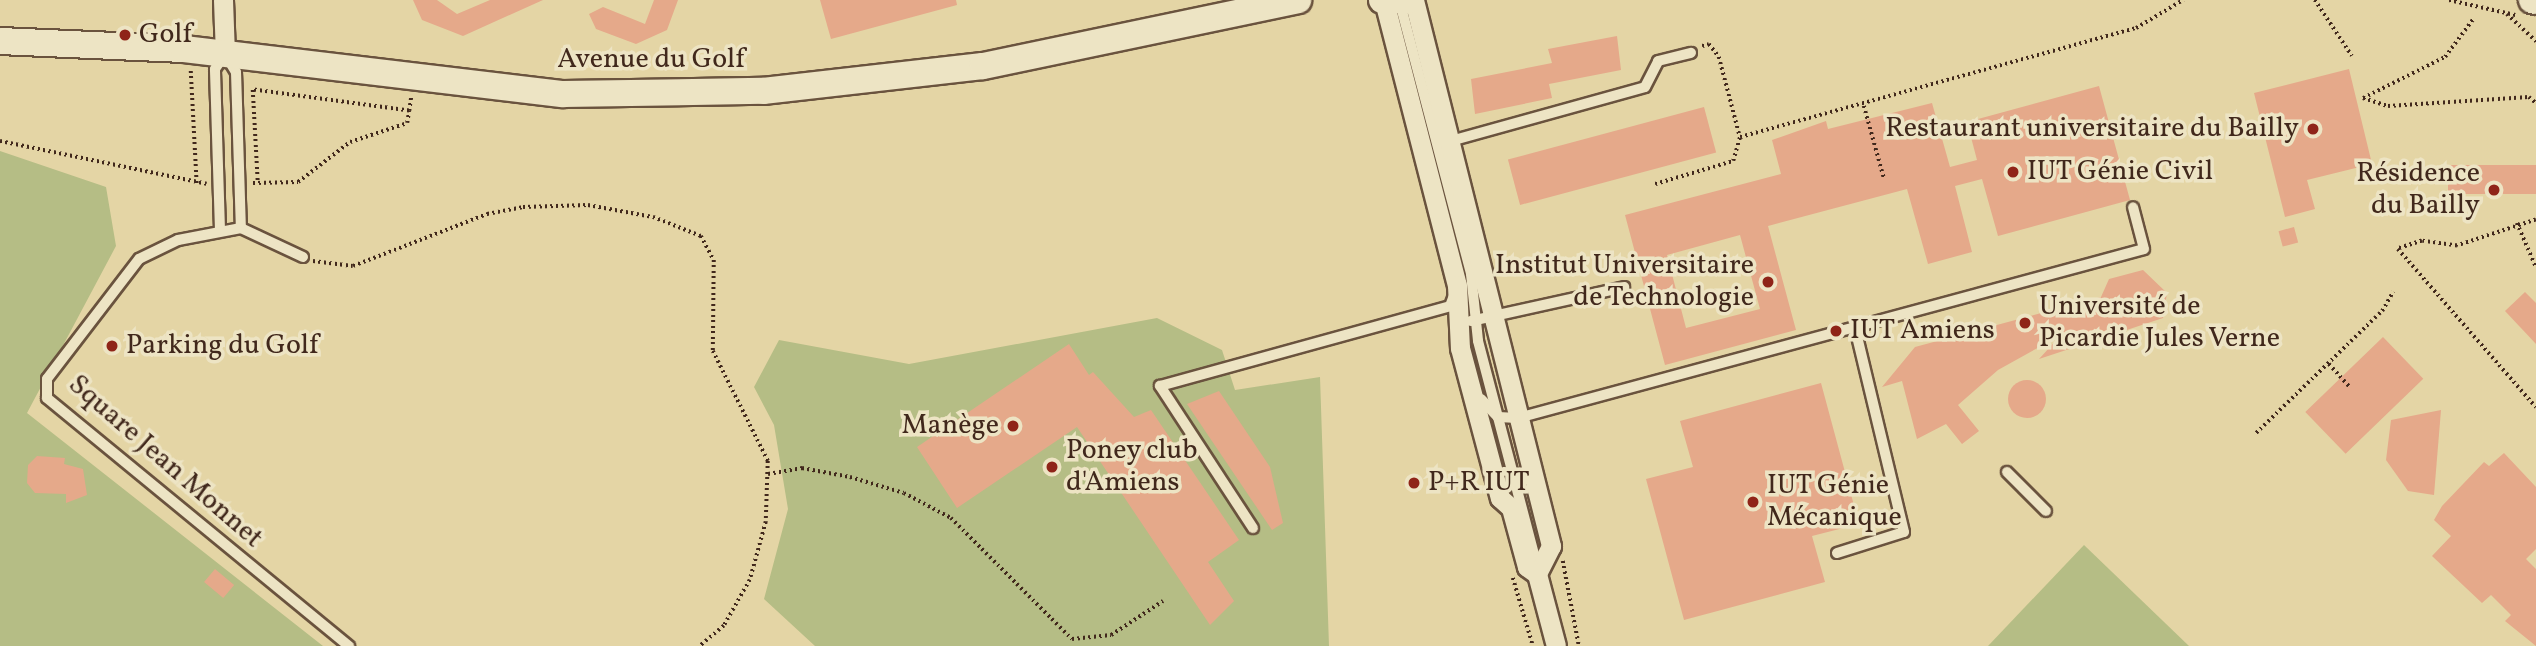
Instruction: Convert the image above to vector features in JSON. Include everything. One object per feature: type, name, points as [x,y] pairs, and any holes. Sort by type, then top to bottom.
[{"type":"main road","name":"Avenue du Golf","points":[[0,41],[68,40],[225,54],[563,94],[762,91],[984,66],[1298,0]]},
{"type":"street","points":[[222,0],[225,54]]},
{"type":"street","points":[[1397,1],[1447,142],[1485,322],[1518,418],[1551,546],[1529,575]]},
{"type":"street","points":[[1397,1],[1457,285],[1463,359],[1500,498],[1511,508],[1529,575],[1556,646]]},
{"type":"lane","points":[[1397,1],[1485,322],[1498,416],[1529,575]]},
{"type":"lane","points":[[1447,142],[1645,87],[1658,61],[1691,53]]},
{"type":"lane","points":[[220,230],[215,69],[225,54],[236,72],[241,228],[303,257]]},
{"type":"lane","points":[[1463,359],[1484,407],[1498,416],[1518,418],[2144,249],[2133,207]]},
{"type":"lane","name":"Square Jean Monnet","points":[[241,228],[220,230],[139,259],[47,379],[47,398],[349,646]]},
{"type":"lane","points":[[1457,285],[1467,319],[1485,322],[1624,287]]},
{"type":"lane","points":[[1253,528],[1160,386],[1450,306],[1457,285]]},
{"type":"lane","points":[[1837,553],[1904,532],[1855,328]]},
{"type":"lane","points":[[2007,472],[2046,511]]},
{"type":"path","points":[[1740,137],[1864,106],[2136,27],[2183,0]]},
{"type":"path","points":[[2315,0],[2352,56]]},
{"type":"path","points":[[2449,0],[2506,13],[2531,6]]},
{"type":"path","points":[[2506,13],[2536,41]]},
{"type":"path","points":[[2474,18],[2445,57],[2363,98],[2389,106],[2529,97],[2536,103]]},
{"type":"path","points":[[1655,184],[1733,161],[1740,137],[1719,57],[1709,44],[1691,53]]},
{"type":"path","points":[[191,66],[197,184]]},
{"type":"path","points":[[258,183],[253,90],[409,111]]},
{"type":"path","points":[[239,183],[298,182],[350,142],[407,123],[411,90]]},
{"type":"path","points":[[1864,106],[1884,178]]},
{"type":"path","points":[[0,141],[197,184],[218,184]]},
{"type":"path","points":[[303,257],[353,266],[487,214],[523,207],[588,205],[653,217],[701,236],[714,260],[713,351],[768,461],[766,522],[750,580],[724,626],[700,646]]},
{"type":"path","points":[[2536,220],[2517,223],[2457,246],[2422,241],[2398,248],[2536,407]]},
{"type":"path","points":[[2517,223],[2536,267]]},
{"type":"path","points":[[2256,433],[2329,364],[2393,292]]},
{"type":"path","points":[[2329,364],[2349,386]]},
{"type":"path","points":[[767,475],[802,467],[849,477],[904,493],[951,518],[1072,639],[1111,635],[1163,601]]},
{"type":"path","points":[[1561,552],[1579,646]]},
{"type":"path","points":[[1520,599],[1533,646]]},
{"type":"green space","points":[[0,151],[106,187],[116,246],[27,413],[323,646],[0,646]]},
{"type":"green space","name":"Poney club d'Amiens","points":[[1157,318],[1222,350],[1235,390],[1320,377],[1329,646],[815,646],[764,599],[788,509],[774,425],[754,387],[779,340],[909,364]]},
{"type":"green space","points":[[2084,545],[2189,646],[1988,646]]},
{"type":"building","points":[[413,0],[437,0],[457,14],[490,0],[543,0],[463,36],[422,20]]},
{"type":"building","points":[[654,0],[678,0],[667,30],[636,44],[596,29],[589,14],[603,7],[645,24]]},
{"type":"building","points":[[820,0],[956,0],[957,5],[831,39]]},
{"type":"building","points":[[1617,36],[1621,70],[1549,84],[1552,98],[1475,114],[1471,79],[1552,63],[1548,49]]},
{"type":"building","name":"Restaurant universitaire du Bailly","points":[[2349,69],[2372,164],[2307,180],[2315,209],[2285,217],[2254,93]]},
{"type":"building","points":[[2099,86],[2130,200],[1998,236],[1982,179],[1955,186],[1972,252],[1928,264],[1907,189],[1768,226],[1796,330],[1665,365],[1625,215],[1781,174],[1772,140],[1826,121],[1828,129],[1932,103],[1950,167],[1977,160],[1967,122]],"holes":[[[1740,235],[1760,309],[1686,328],[1667,255]]]},
{"type":"building","name":"Institut Universitaire de Technologie","points":[[1704,107],[1716,152],[1520,205],[1508,160]]},
{"type":"building","name":"Résidence du Bailly","points":[[2448,165],[2536,165],[2536,194],[2448,194]]},
{"type":"building","points":[[2294,227],[2298,242],[2283,247],[2279,231]]},
{"type":"building","points":[[2143,270],[2167,293],[2163,318],[2039,359],[2061,335],[1998,370],[1958,405],[1979,431],[1962,444],[1946,424],[1917,439],[1902,381],[1882,387],[1915,347],[2101,297],[2109,279]]},
{"type":"building","name":"Résidence du Bailly","points":[[2525,292],[2536,303],[2536,344],[2505,311]]},
{"type":"building","points":[[2383,337],[2423,379],[2346,454],[2305,412]]},
{"type":"building","points":[[1069,344],[1089,375],[1093,372],[1134,417],[1151,410],[1239,540],[1208,562],[1234,601],[1210,625],[1077,427],[957,508],[917,447]]},
{"type":"building","points":[[2027,380],[2041,385],[2046,399],[2041,413],[2027,418],[2013,413],[2008,399],[2013,385]]},
{"type":"building","name":"IUT Génie Mécanique","points":[[1821,383],[1859,524],[1812,536],[1825,582],[1684,620],[1646,479],[1693,467],[1680,421]]},
{"type":"building","points":[[1219,391],[1270,467],[1283,523],[1272,530],[1187,404]]},
{"type":"building","points":[[2441,410],[2434,495],[2408,491],[2386,460],[2391,420]]},
{"type":"building","points":[[2504,453],[2536,487],[2536,549],[2526,559],[2536,569],[2536,646],[2505,621],[2511,615],[2491,595],[2482,603],[2432,556],[2451,536],[2434,520],[2442,506],[2484,462],[2489,466]]},
{"type":"building","points":[[37,456],[65,458],[64,464],[83,469],[87,495],[66,503],[66,494],[35,493],[27,483],[28,465]]},
{"type":"building","points":[[215,569],[234,585],[223,598],[204,582]]},
{"type":"place","name":"Golf","points":[[125,35]]},
{"type":"place","name":"Restaurant universitaire du Bailly","points":[[2313,129]]},
{"type":"place","name":"IUT Génie Civil","points":[[2013,172]]},
{"type":"place","name":"Résidence du Bailly","points":[[2494,190]]},
{"type":"place","name":"Institut Universitaire de Technologie","points":[[1768,282]]},
{"type":"place","name":"Université de Picardie Jules Verne","points":[[2025,323]]},
{"type":"place","name":"IUT Amiens","points":[[1836,331]]},
{"type":"place","name":"Parking du Golf","points":[[112,346]]},
{"type":"place","name":"Manège","points":[[1013,426]]},
{"type":"place","name":"Poney club d'Amiens","points":[[1052,467]]},
{"type":"place","name":"P+R IUT","points":[[1414,483]]},
{"type":"place","name":"IUT Génie Mécanique","points":[[1753,502]]}]
